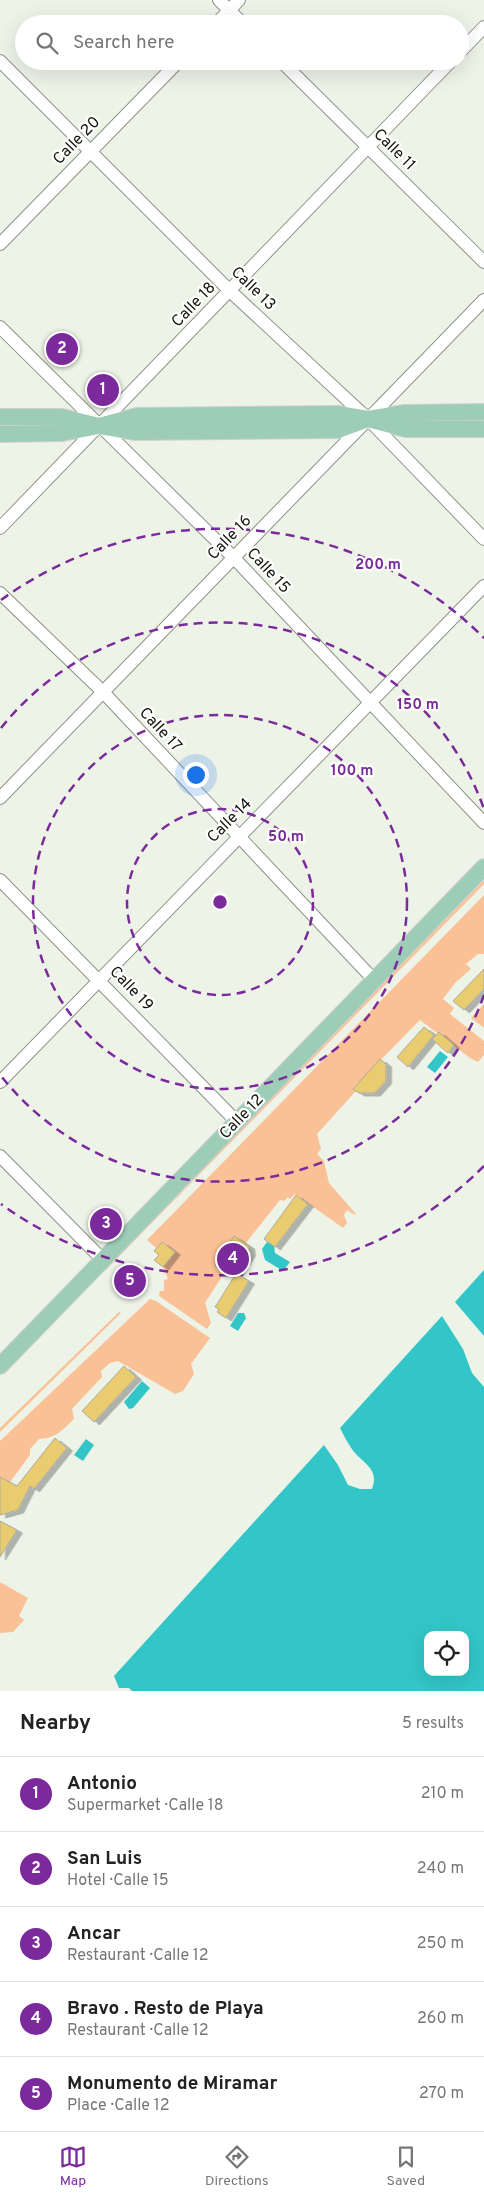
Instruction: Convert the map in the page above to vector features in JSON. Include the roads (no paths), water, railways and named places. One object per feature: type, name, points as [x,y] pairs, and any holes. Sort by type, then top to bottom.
[{"type":"main road","points":[[0,417],[62,416],[99,426],[136,432],[338,430],[368,419],[405,413],[484,412]]},
{"type":"main road","points":[[368,419],[406,429],[484,429]]},
{"type":"main road","points":[[0,434],[62,433],[99,426]]},
{"type":"main road","name":"Calle 12","points":[[0,1366],[484,867]]},
{"type":"street","points":[[219,0],[234,15]]},
{"type":"street","points":[[224,15],[239,0]]},
{"type":"street","points":[[469,43],[484,27]]},
{"type":"street","name":"Calle 13","points":[[0,61],[230,291],[368,419],[484,539]]},
{"type":"street","name":"Calle 20","points":[[0,244],[170,70]]},
{"type":"street","name":"Calle 11","points":[[290,70],[484,262]]},
{"type":"street","name":"Calle 18","points":[[0,528],[443,70]]},
{"type":"street","name":"Calle 16","points":[[0,798],[484,300]]},
{"type":"street","name":"Calle 15","points":[[0,327],[234,558],[484,824]]},
{"type":"street","name":"Calle 14","points":[[0,1082],[98,979],[484,586]]},
{"type":"street","name":"Calle 17","points":[[0,593],[103,692],[374,980]]},
{"type":"street","name":"Calle 19","points":[[0,880],[237,1122]]},
{"type":"street","points":[[0,1156],[103,1260]]},
{"type":"water","points":[[440,1051],[448,1057],[435,1073],[427,1067]]},
{"type":"water","points":[[267,1242],[274,1246],[275,1253],[290,1262],[283,1271],[265,1260],[262,1249]]},
{"type":"water","points":[[484,1270],[484,1336],[455,1302]]},
{"type":"water","points":[[238,1313],[244,1313],[246,1318],[238,1331],[230,1326]]},
{"type":"water","points":[[442,1316],[463,1349],[472,1373],[484,1387],[484,1691],[132,1691],[129,1688],[119,1688],[114,1676],[324,1445],[338,1465],[348,1485],[360,1489],[372,1489],[374,1482],[373,1472],[347,1441],[340,1428]]},
{"type":"water","points":[[142,1381],[150,1388],[133,1408],[129,1409],[124,1402]]},
{"type":"water","points":[[86,1439],[94,1445],[83,1461],[74,1455]]},
{"type":"place","name":"San Luis","points":[[62,349]]},
{"type":"place","name":"Antonio","points":[[103,390]]},
{"type":"place","name":"Ancar","points":[[106,1224]]},
{"type":"place","name":"Bravo . Resto de Playa","points":[[233,1259]]},
{"type":"place","name":"Monumento de Miramar","points":[[130,1281]]}]
